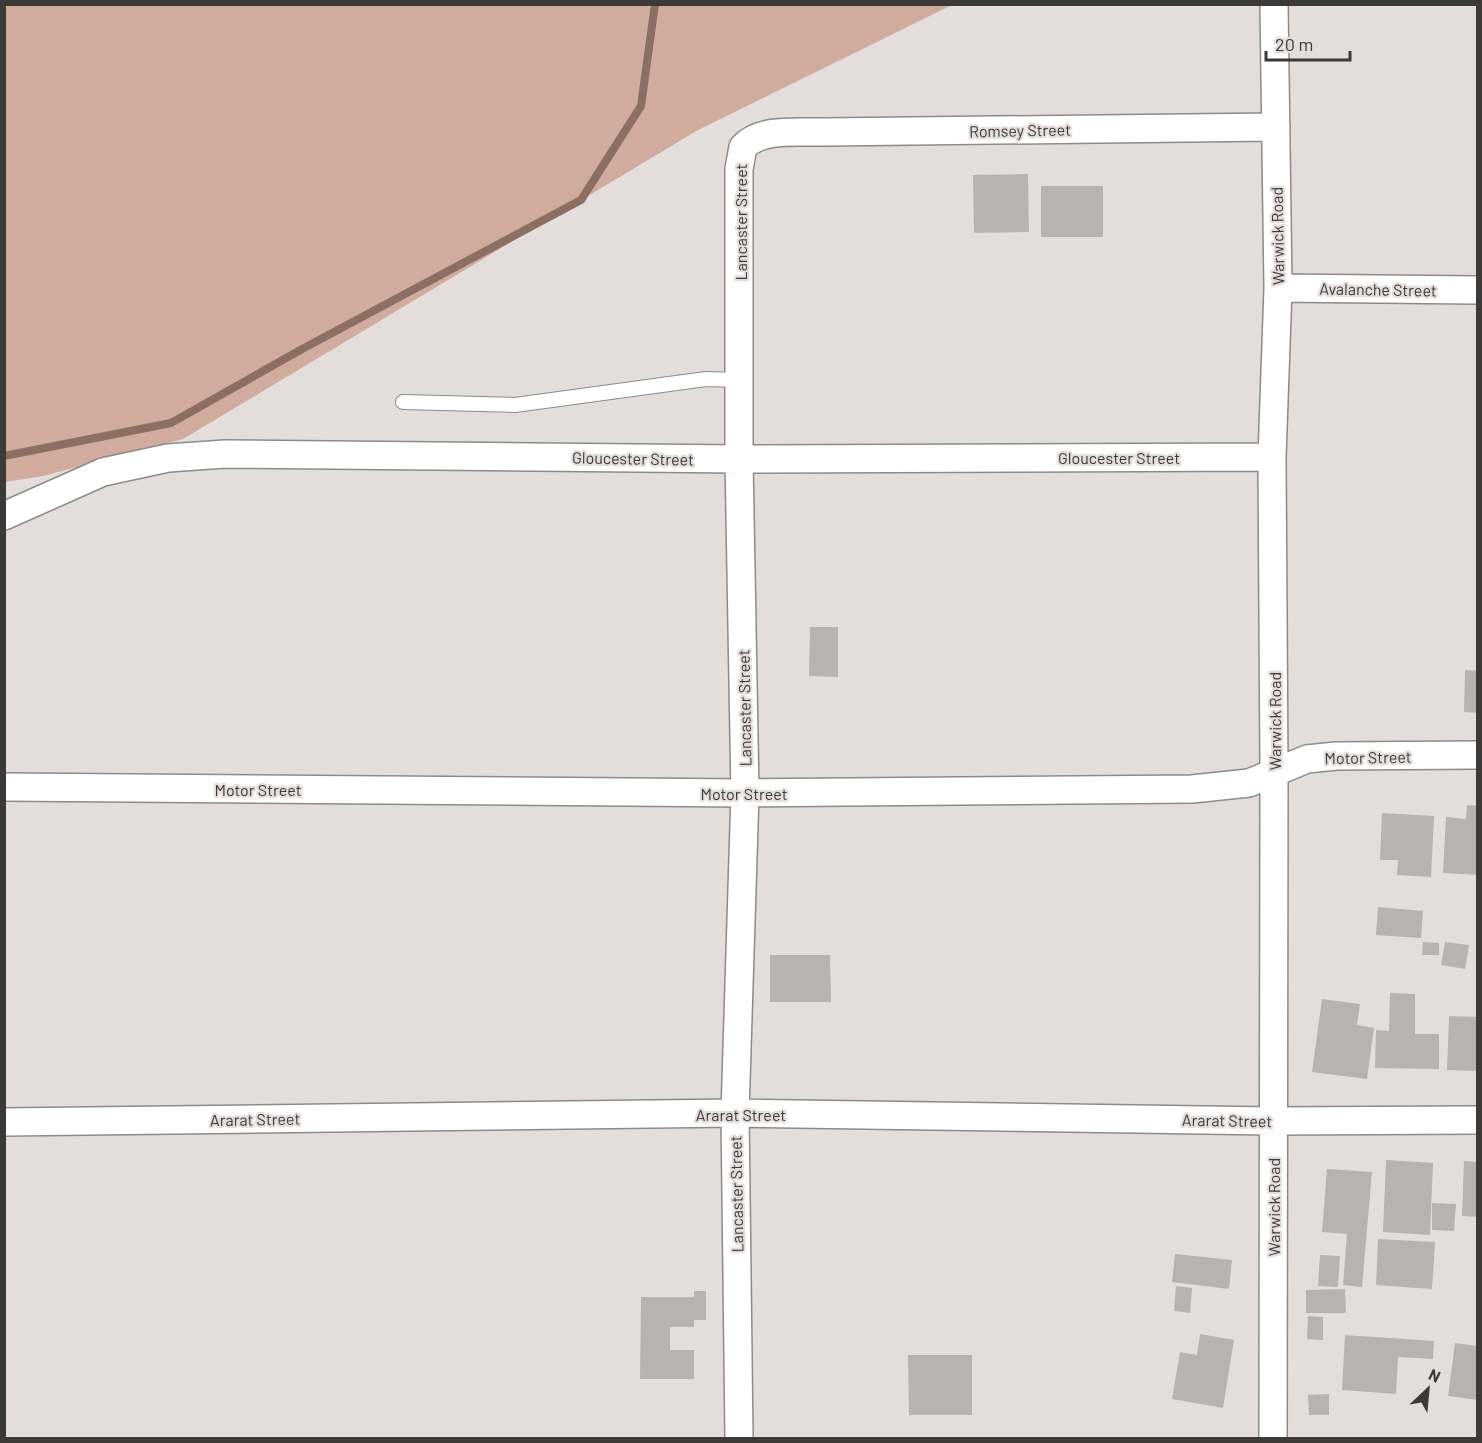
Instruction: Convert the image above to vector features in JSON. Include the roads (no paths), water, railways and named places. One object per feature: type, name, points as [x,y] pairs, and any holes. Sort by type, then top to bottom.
[{"type":"street","name":"Warwick Road","points":[[1273,1438],[1272,457],[1278,288],[1274,4]]},
{"type":"street","name":"Romsey Street","points":[[764,135],[1276,127]]},
{"type":"street","name":"Lancaster Street","points":[[739,1438],[735,1113],[745,793],[739,459],[741,153],[748,141],[764,135]]},
{"type":"street","name":"Avalanche Street","points":[[1278,288],[1478,290]]},
{"type":"street","name":"Gloucester Street","points":[[4,516],[104,472],[168,458],[237,454],[739,459],[1272,457]]},
{"type":"street","name":"Motor Street","points":[[4,787],[745,793],[1192,789],[1249,783],[1307,759],[1336,756],[1478,755]]},
{"type":"street","name":"Ararat Street","points":[[4,1122],[735,1113],[1273,1121],[1478,1120]]},
{"type":"lane","points":[[403,402],[516,405],[706,380],[740,380]]},
{"type":"waterway","points":[[4,456],[171,423],[304,348],[581,200],[641,106],[655,4]]}]
